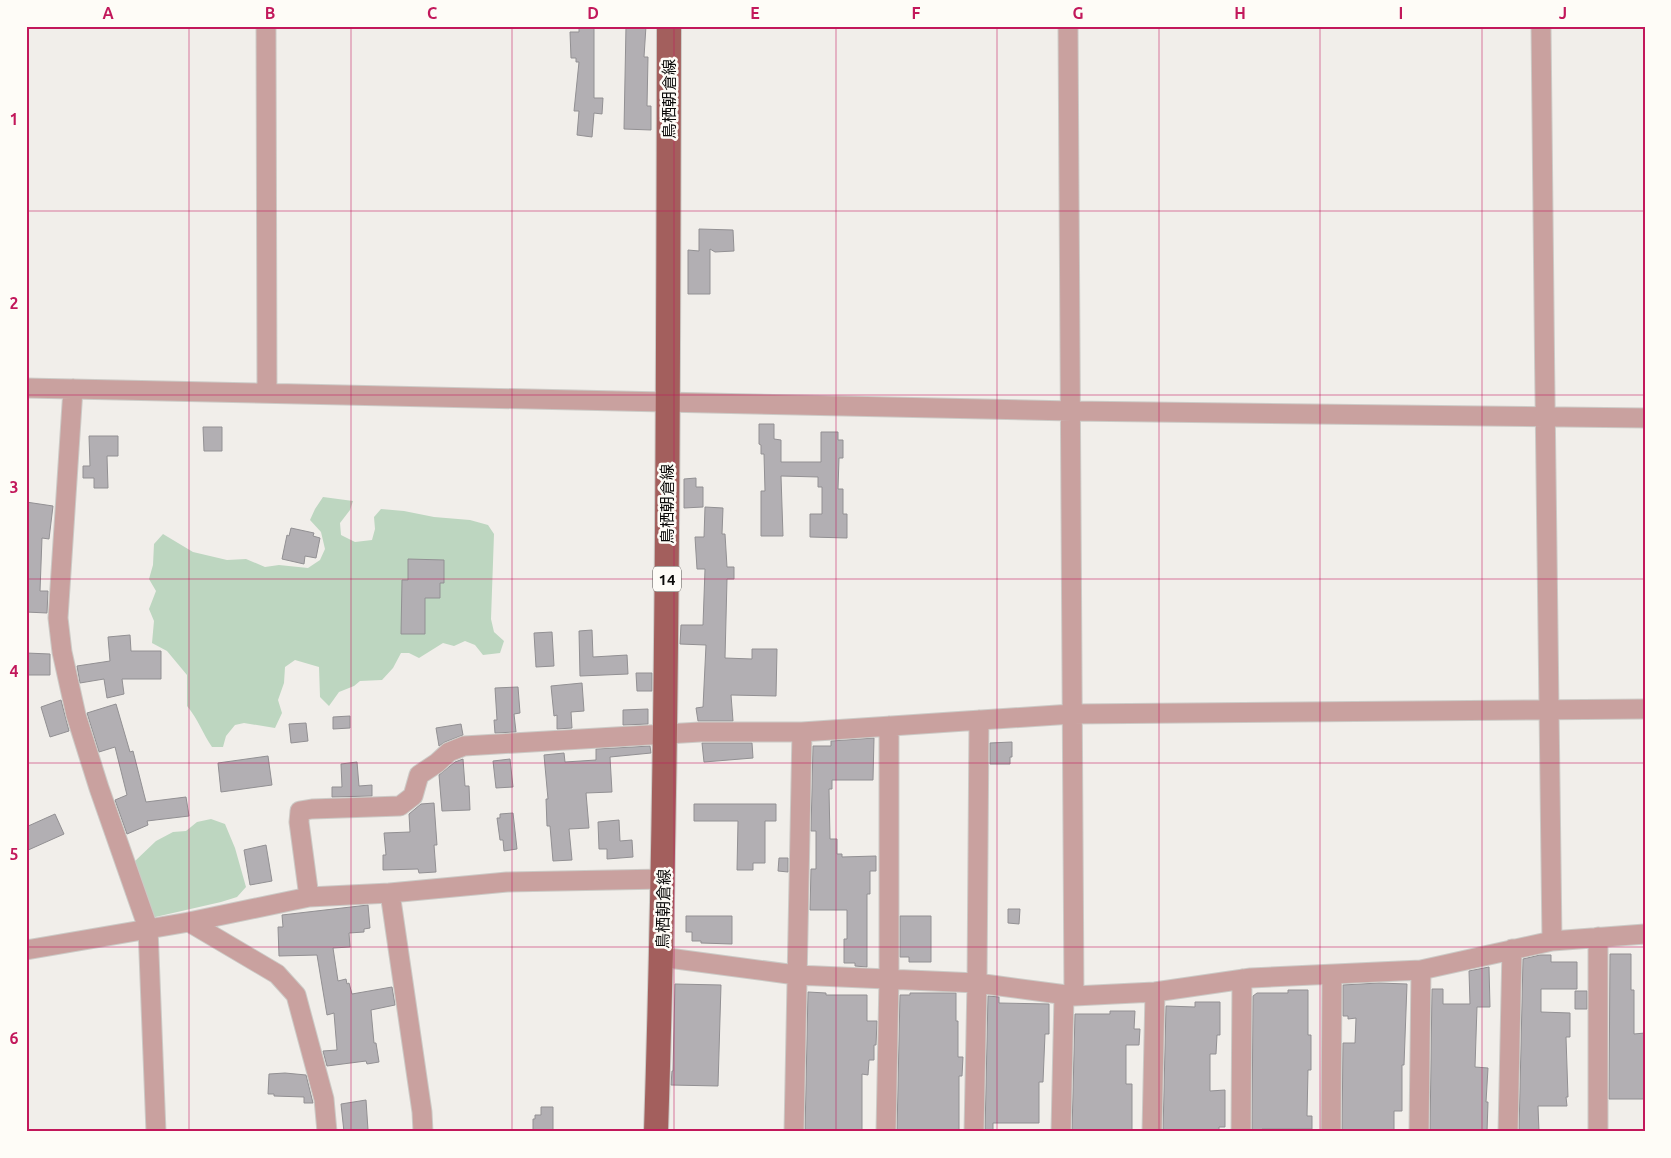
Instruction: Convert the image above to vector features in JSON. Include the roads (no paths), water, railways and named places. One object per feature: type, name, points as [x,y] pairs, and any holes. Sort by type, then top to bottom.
[{"type":"main road","name":"鳥栖朝倉線","points":[[656,1132],[662,957],[666,735],[669,26]]},
{"type":"street","points":[[266,26],[267,393]]},
{"type":"street","points":[[1060,1132],[1069,995],[1072,714],[1068,26]]},
{"type":"street","points":[[1541,26],[1546,416],[1547,709],[1552,941]]},
{"type":"street","points":[[26,388],[1070,411],[1645,418]]},
{"type":"street","points":[[73,390],[58,618],[62,652],[76,715],[98,788],[148,928],[156,1132]]},
{"type":"street","points":[[309,897],[299,822],[300,811],[400,806],[413,796],[419,775],[437,764],[449,752],[464,746],[736,731],[802,732],[1072,714],[1645,709]]},
{"type":"street","points":[[974,1132],[979,720]]},
{"type":"street","points":[[886,1132],[889,980],[889,726]]},
{"type":"street","points":[[794,1132],[802,732]]},
{"type":"street","points":[[26,950],[189,922],[309,897],[390,893],[507,882],[663,879]]},
{"type":"street","points":[[390,893],[422,1112],[423,1132]]},
{"type":"street","points":[[189,922],[277,974],[296,995],[324,1099],[327,1132]]},
{"type":"street","points":[[662,957],[796,975],[977,983],[1069,995],[1155,992],[1242,979],[1421,970],[1552,941],[1645,934]]},
{"type":"street","points":[[1598,937],[1598,1132]]},
{"type":"street","points":[[1508,1132],[1512,949]]},
{"type":"street","points":[[1419,1132],[1421,970]]},
{"type":"street","points":[[1332,975],[1332,1132]]},
{"type":"street","points":[[1241,1132],[1242,979]]},
{"type":"street","points":[[1152,1132],[1155,992]]}]
